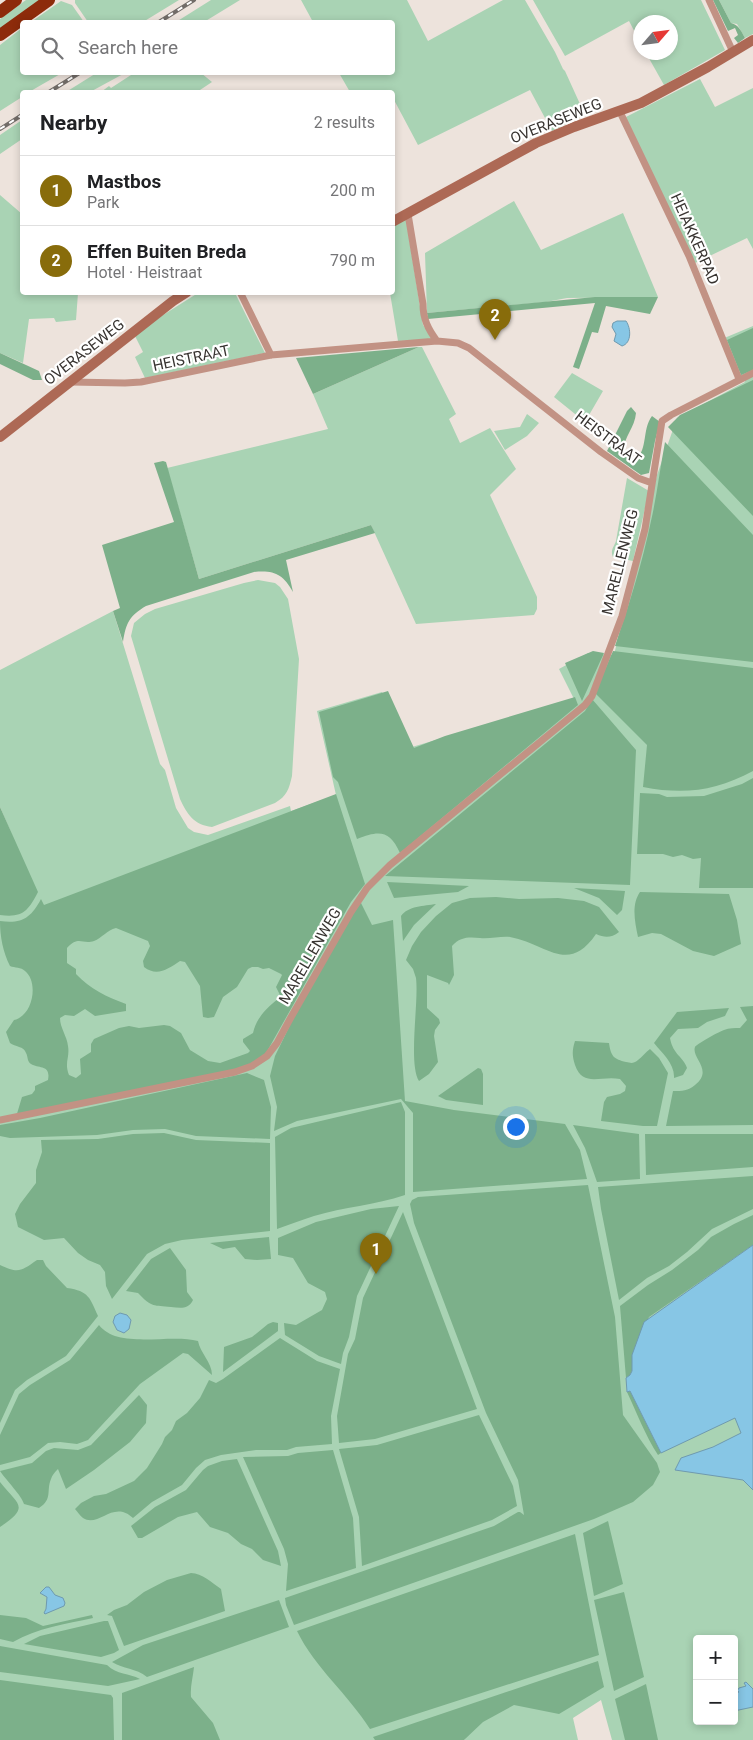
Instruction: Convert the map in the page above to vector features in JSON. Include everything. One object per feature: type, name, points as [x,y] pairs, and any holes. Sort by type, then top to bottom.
[{"type":"highway","points":[[0,12],[16,0]]},
{"type":"highway","points":[[21,20],[49,0]]},
{"type":"highway","points":[[0,35],[20,21]]},
{"type":"street","points":[[709,0],[733,52]]},
{"type":"street","name":"OVERASEWEG","points":[[395,220],[536,143],[647,100],[753,40]]},
{"type":"street","name":"HEIAKKERPAD","points":[[620,112],[689,256],[738,379]]},
{"type":"street","points":[[408,214],[423,304],[423,316],[429,331],[437,341]]},
{"type":"street","name":"OVERASEWEG","points":[[0,437],[183,295]]},
{"type":"street","points":[[241,295],[271,355]]},
{"type":"street","name":"HEISTRAAT","points":[[70,382],[141,382],[271,355],[437,341],[458,343],[469,348],[601,452],[638,478],[652,483],[662,422],[666,417],[753,373]]},
{"type":"street","name":"MARELLENWEG","points":[[0,1120],[235,1072],[252,1066],[267,1056],[278,1043],[351,912],[367,888],[390,865],[585,705],[592,696],[622,616],[645,529],[652,483]]},
{"type":"green space","points":[[26,0],[41,0],[0,29],[0,19]]},
{"type":"green space","points":[[75,0],[179,0],[146,20],[87,20],[75,3]]},
{"type":"green space","points":[[211,0],[240,0],[207,20],[179,20]]},
{"type":"green space","points":[[301,0],[407,0],[428,41],[503,0],[525,0],[565,71],[585,115],[552,131],[530,90],[418,145],[395,102],[395,90],[349,90],[340,75],[395,75],[395,20],[312,20]]},
{"type":"green space","points":[[533,0],[701,0],[725,50],[664,85],[650,60],[678,60],[678,15],[633,15],[633,29],[629,21],[565,56]]},
{"type":"green space","points":[[713,0],[719,0],[731,23],[738,27],[745,38],[738,43],[734,38],[738,35],[735,28],[728,31]]},
{"type":"green space","points":[[719,0],[750,0],[753,3],[753,34],[745,38],[737,24],[731,23]]},
{"type":"green space","points":[[61,1],[72,5],[83,20],[34,20]]},
{"type":"green space","points":[[20,30],[20,75],[59,75],[32,90],[20,90],[20,98],[0,111],[0,45]]},
{"type":"green space","points":[[93,75],[121,75],[94,90],[69,90]]},
{"type":"green space","points":[[131,75],[203,75],[212,82],[200,90],[104,90],[109,86],[111,88]]},
{"type":"green space","points":[[700,79],[715,107],[753,88],[753,249],[747,238],[695,263],[624,118]]},
{"type":"green space","points":[[20,121],[20,140],[0,154],[0,135]]},
{"type":"green space","points":[[0,195],[20,212],[20,295],[78,295],[76,320],[56,322],[54,318],[29,319],[23,363],[0,353]]},
{"type":"green space","points":[[514,201],[541,250],[623,213],[658,297],[567,298],[546,302],[427,313],[425,253]]},
{"type":"green space","points":[[406,219],[423,325],[434,340],[398,341],[390,295],[395,295],[395,225]]},
{"type":"green space","points":[[195,295],[236,295],[265,353],[145,378],[135,357],[143,352],[135,336],[152,322]]},
{"type":"green space","points":[[595,297],[658,297],[650,314],[606,306],[598,333],[592,332],[579,369],[573,367],[595,303],[428,319],[427,313]]},
{"type":"green space","points":[[753,326],[753,1740],[612,1740],[601,1700],[573,1718],[578,1740],[464,1740],[466,1737],[461,1740],[0,1740],[0,811],[13,837],[0,807],[0,670],[113,611],[160,764],[165,770],[176,808],[188,828],[194,832],[208,835],[290,806],[291,811],[336,795],[317,711],[382,692],[412,747],[574,699],[559,669],[588,653],[614,655],[657,475],[677,418],[745,382],[722,339]]},
{"type":"green space","points":[[753,328],[753,370],[741,375],[727,340]]},
{"type":"green space","points":[[419,347],[313,394],[296,358]]},
{"type":"green space","points":[[422,347],[456,414],[449,419],[460,443],[490,428],[516,469],[490,495],[537,597],[537,609],[534,615],[416,624],[371,525],[199,579],[167,468],[328,429],[313,394]]},
{"type":"green space","points":[[0,353],[39,371],[42,380],[33,380],[0,364]]},
{"type":"green space","points":[[572,373],[603,391],[585,422],[554,397]]},
{"type":"green space","points":[[753,380],[753,516],[668,427],[680,415]]},
{"type":"green space","points":[[631,407],[636,413],[623,451],[628,457],[636,459],[640,455],[647,427],[652,416],[660,422],[649,473],[641,475],[607,451],[627,411]]},
{"type":"green space","points":[[527,414],[539,423],[527,436],[505,450],[494,431],[520,427]]},
{"type":"green space","points":[[665,442],[753,535],[753,662],[615,646],[635,584],[647,537]]},
{"type":"green space","points":[[166,462],[199,579],[371,525],[375,533],[286,560],[293,592],[286,581],[277,574],[254,572],[146,606],[129,621],[123,642],[113,611],[120,608],[102,545],[174,522],[154,463]]},
{"type":"green space","points":[[627,478],[649,491],[633,561],[613,557],[612,552],[616,541]]},
{"type":"green space","points":[[258,580],[275,583],[288,599],[299,659],[292,776],[287,792],[275,803],[212,827],[206,826],[192,818],[180,799],[131,636],[134,623],[155,609]]},
{"type":"green space","points":[[593,651],[604,653],[582,701],[565,663]]},
{"type":"green space","points":[[613,651],[753,668],[753,771],[726,783],[699,790],[672,791],[643,787],[647,745],[595,693]]},
{"type":"green space","points":[[388,691],[414,748],[445,736],[575,697],[578,705],[400,853],[392,840],[383,834],[372,834],[357,839],[338,782],[333,777],[319,712]]},
{"type":"green space","points":[[592,699],[636,750],[630,885],[385,876],[585,711]]},
{"type":"green space","points":[[753,778],[753,888],[699,888],[701,858],[693,859],[682,855],[673,857],[663,854],[637,854],[640,793],[659,794],[667,797],[704,796],[742,784]]},
{"type":"green space","points":[[336,794],[365,884],[351,902],[265,1055],[248,1066],[231,1071],[16,1117],[22,1097],[32,1094],[35,1086],[48,1080],[48,1071],[30,1063],[25,1051],[10,1043],[6,1032],[14,1020],[21,1017],[30,1006],[33,990],[32,983],[25,971],[10,966],[2,944],[0,921],[8,922],[25,918],[33,911],[41,899],[44,905]],"holes":[[[116,928],[148,941],[150,946],[143,961],[144,967],[158,972],[180,961],[185,962],[200,986],[203,1017],[214,1017],[223,997],[237,987],[248,969],[252,967],[269,968],[282,975],[276,987],[281,997],[264,1012],[257,1022],[253,1033],[243,1039],[243,1042],[250,1051],[248,1053],[220,1063],[208,1061],[190,1050],[181,1033],[170,1026],[139,1028],[129,1026],[119,1028],[94,1039],[91,1044],[91,1052],[80,1059],[81,1074],[76,1078],[69,1075],[67,1067],[68,1046],[60,1018],[65,1015],[74,1016],[85,1009],[95,1016],[126,1011],[126,1004],[99,992],[81,979],[76,974],[76,969],[67,963],[67,948],[78,941],[94,941]]]},
{"type":"green space","points":[[0,807],[38,892],[24,912],[8,916],[0,915]]},
{"type":"green space","points":[[387,882],[469,886],[458,892],[394,898]]},
{"type":"green space","points":[[574,888],[625,891],[622,910],[617,915],[599,898]]},
{"type":"green space","points":[[640,892],[729,894],[737,920],[741,944],[714,956],[693,951],[661,934],[652,933],[638,937],[635,920],[635,902]]},
{"type":"green space","points":[[496,897],[519,899],[558,898],[584,901],[599,907],[619,932],[608,937],[596,934],[586,946],[576,953],[566,955],[556,954],[510,937],[468,938],[461,939],[455,943],[452,946],[454,975],[449,985],[427,975],[427,1008],[439,1019],[440,1023],[435,1030],[434,1036],[438,1062],[429,1074],[419,1081],[414,1061],[416,978],[413,969],[406,960],[421,932],[452,903],[470,898]]},
{"type":"green space","points":[[360,901],[372,925],[393,920],[405,1101],[454,1110],[565,1124],[580,1150],[587,1179],[413,1192],[413,1113],[401,1099],[297,1121],[274,1131],[277,1107],[270,1076],[275,1056],[293,1019]]},
{"type":"green space","points":[[436,904],[414,925],[403,941],[401,916],[412,908]]},
{"type":"green space","points":[[753,1006],[753,1125],[666,1126],[673,1091],[682,1091],[690,1088],[700,1080],[702,1069],[695,1047],[722,1031],[730,1028],[740,1028],[747,1020],[740,1007]]},
{"type":"green space","points":[[729,1008],[725,1016],[707,1022],[698,1028],[678,1029],[670,1038],[673,1048],[687,1068],[683,1075],[674,1078],[670,1063],[654,1043],[677,1012]]},
{"type":"green space","points":[[575,1041],[609,1043],[614,1057],[632,1063],[650,1049],[659,1058],[668,1073],[657,1126],[601,1121],[604,1102],[607,1097],[620,1094],[625,1091],[626,1086],[620,1079],[593,1079],[583,1076],[578,1072],[573,1059]]},
{"type":"green space","points":[[478,1068],[481,1069],[483,1074],[483,1105],[446,1100],[438,1096]]},
{"type":"green space","points":[[247,1073],[264,1080],[271,1107],[270,1139],[196,1136],[165,1129],[133,1130],[97,1135],[10,1138],[0,1136],[0,1125]]},
{"type":"green space","points":[[401,1102],[405,1112],[405,1195],[325,1213],[277,1229],[275,1137],[291,1128]]},
{"type":"green space","points":[[573,1125],[639,1134],[640,1179],[597,1182],[585,1148]]},
{"type":"green space","points":[[164,1133],[196,1140],[270,1143],[270,1231],[182,1240],[165,1244],[147,1254],[112,1299],[106,1286],[105,1272],[100,1265],[78,1253],[64,1238],[44,1240],[18,1227],[15,1214],[36,1183],[36,1170],[42,1152],[41,1140],[98,1139],[133,1134]]},
{"type":"green space","points":[[645,1134],[753,1134],[753,1167],[646,1175]]},
{"type":"green space","points":[[753,1176],[753,1209],[712,1229],[669,1266],[647,1278],[619,1300],[598,1187]]},
{"type":"green space","points":[[588,1185],[615,1317],[623,1415],[657,1463],[660,1472],[653,1485],[633,1502],[594,1519],[294,1625],[285,1598],[494,1526],[518,1512],[524,1515],[518,1480],[486,1413],[414,1223],[410,1204],[412,1200],[418,1197]]},
{"type":"green space","points":[[399,1206],[357,1296],[349,1337],[341,1364],[319,1356],[285,1335],[284,1323],[296,1325],[322,1310],[327,1299],[325,1292],[308,1283],[293,1258],[278,1255],[278,1238],[316,1222],[371,1209]]},
{"type":"green space","points":[[403,1212],[477,1409],[375,1439],[339,1443],[337,1416],[348,1354],[355,1339],[363,1298]]},
{"type":"green space","points":[[753,1215],[753,1245],[649,1317],[632,1355],[632,1371],[626,1378],[620,1306],[672,1270],[698,1250],[711,1237]]},
{"type":"green space","points":[[269,1237],[271,1259],[245,1259],[235,1247],[223,1249],[210,1243]]},
{"type":"green space","points":[[170,1248],[186,1270],[187,1292],[193,1300],[189,1305],[181,1308],[153,1305],[138,1293],[126,1291],[151,1259]]},
{"type":"green space","points":[[37,1260],[43,1260],[46,1266],[67,1288],[80,1291],[88,1296],[98,1316],[66,1356],[27,1380],[15,1390],[0,1423],[0,1265],[12,1270],[20,1270]]},
{"type":"green space","points":[[273,1322],[278,1323],[278,1331],[223,1372],[224,1347],[252,1337]]},
{"type":"green space","points":[[99,1325],[108,1333],[131,1339],[186,1339],[198,1341],[210,1366],[212,1375],[188,1354],[183,1353],[140,1384],[88,1440],[77,1444],[48,1443],[30,1457],[0,1465],[0,1435],[19,1394],[70,1360]]},
{"type":"green space","points":[[280,1338],[317,1361],[340,1369],[331,1416],[332,1444],[296,1447],[287,1450],[256,1450],[221,1455],[205,1460],[182,1485],[152,1502],[133,1518],[119,1511],[95,1520],[89,1520],[81,1516],[75,1509],[81,1503],[134,1481],[147,1468],[176,1421],[187,1413],[200,1398],[209,1380],[216,1383],[223,1379]]},
{"type":"green space","points":[[630,1391],[661,1453],[658,1455],[645,1432],[627,1392]]},
{"type":"green space","points":[[139,1395],[147,1405],[146,1423],[130,1442],[66,1489],[58,1469],[51,1478],[48,1498],[43,1505],[39,1508],[24,1504],[0,1471],[32,1463],[46,1451],[54,1448],[78,1450],[91,1445]]},
{"type":"green space","points":[[479,1415],[513,1486],[517,1506],[492,1520],[362,1566],[359,1517],[339,1449],[377,1445]]},
{"type":"green space","points":[[333,1450],[353,1518],[356,1568],[286,1591],[288,1564],[284,1549],[243,1457],[288,1456],[298,1453]]},
{"type":"green space","points":[[237,1459],[278,1551],[281,1566],[263,1560],[252,1549],[241,1544],[228,1533],[210,1527],[197,1512],[178,1517],[142,1538],[138,1538],[131,1526],[155,1507],[186,1490],[208,1466],[222,1461]]},
{"type":"green space","points":[[0,1482],[16,1501],[18,1510],[10,1520],[0,1527]]},
{"type":"green space","points":[[608,1521],[623,1584],[594,1596],[583,1533]]},
{"type":"green space","points":[[575,1534],[599,1655],[370,1729],[313,1657],[297,1631]]},
{"type":"green space","points":[[191,1573],[203,1576],[221,1589],[225,1611],[124,1646],[112,1616],[107,1615],[167,1580]]},
{"type":"green space","points":[[624,1592],[644,1677],[614,1691],[594,1600]]},
{"type":"green space","points":[[279,1600],[289,1627],[147,1677],[112,1662],[143,1645]]},
{"type":"green space","points":[[0,1615],[26,1618],[43,1626],[92,1615],[93,1618],[42,1630],[13,1642],[0,1639]]},
{"type":"green space","points":[[108,1621],[119,1650],[101,1657],[24,1644],[40,1636]]},
{"type":"green space","points":[[0,1646],[107,1665],[115,1671],[140,1679],[108,1686],[0,1672]]},
{"type":"green space","points":[[598,1661],[604,1687],[559,1714],[514,1705],[483,1722],[464,1740],[375,1740],[373,1737]]},
{"type":"green space","points":[[194,1667],[191,1697],[213,1723],[220,1740],[122,1740],[122,1693]]},
{"type":"green space","points":[[0,1680],[111,1695],[113,1698],[114,1740],[0,1740]]},
{"type":"green space","points":[[646,1684],[658,1740],[625,1740],[615,1699]]},
{"type":"water","points":[[626,321],[629,327],[630,335],[628,342],[622,346],[614,341],[616,334],[612,327],[613,323]]},
{"type":"water","points":[[753,1245],[753,1490],[743,1480],[675,1470],[681,1458],[713,1447],[741,1433],[735,1418],[661,1453],[630,1391],[627,1392],[626,1378],[632,1371],[632,1355],[644,1322]]},
{"type":"water","points":[[120,1313],[127,1315],[131,1320],[129,1329],[124,1333],[117,1330],[113,1322],[115,1316]]},
{"type":"water","points":[[46,1587],[49,1587],[55,1595],[63,1598],[65,1603],[64,1606],[45,1614],[47,1597],[40,1593]]},
{"type":"water","points":[[746,1682],[753,1689],[753,1707],[738,1710],[738,1690],[746,1686],[744,1683]]},
{"type":"railway","points":[[162,20],[194,0]]},
{"type":"railway","points":[[52,90],[76,75]]},
{"type":"railway","points":[[0,129],[20,116]]},
{"type":"place","name":"Effen Buiten Breda","points":[[495,340]]},
{"type":"place","name":"Mastbos","points":[[376,1274]]}]
